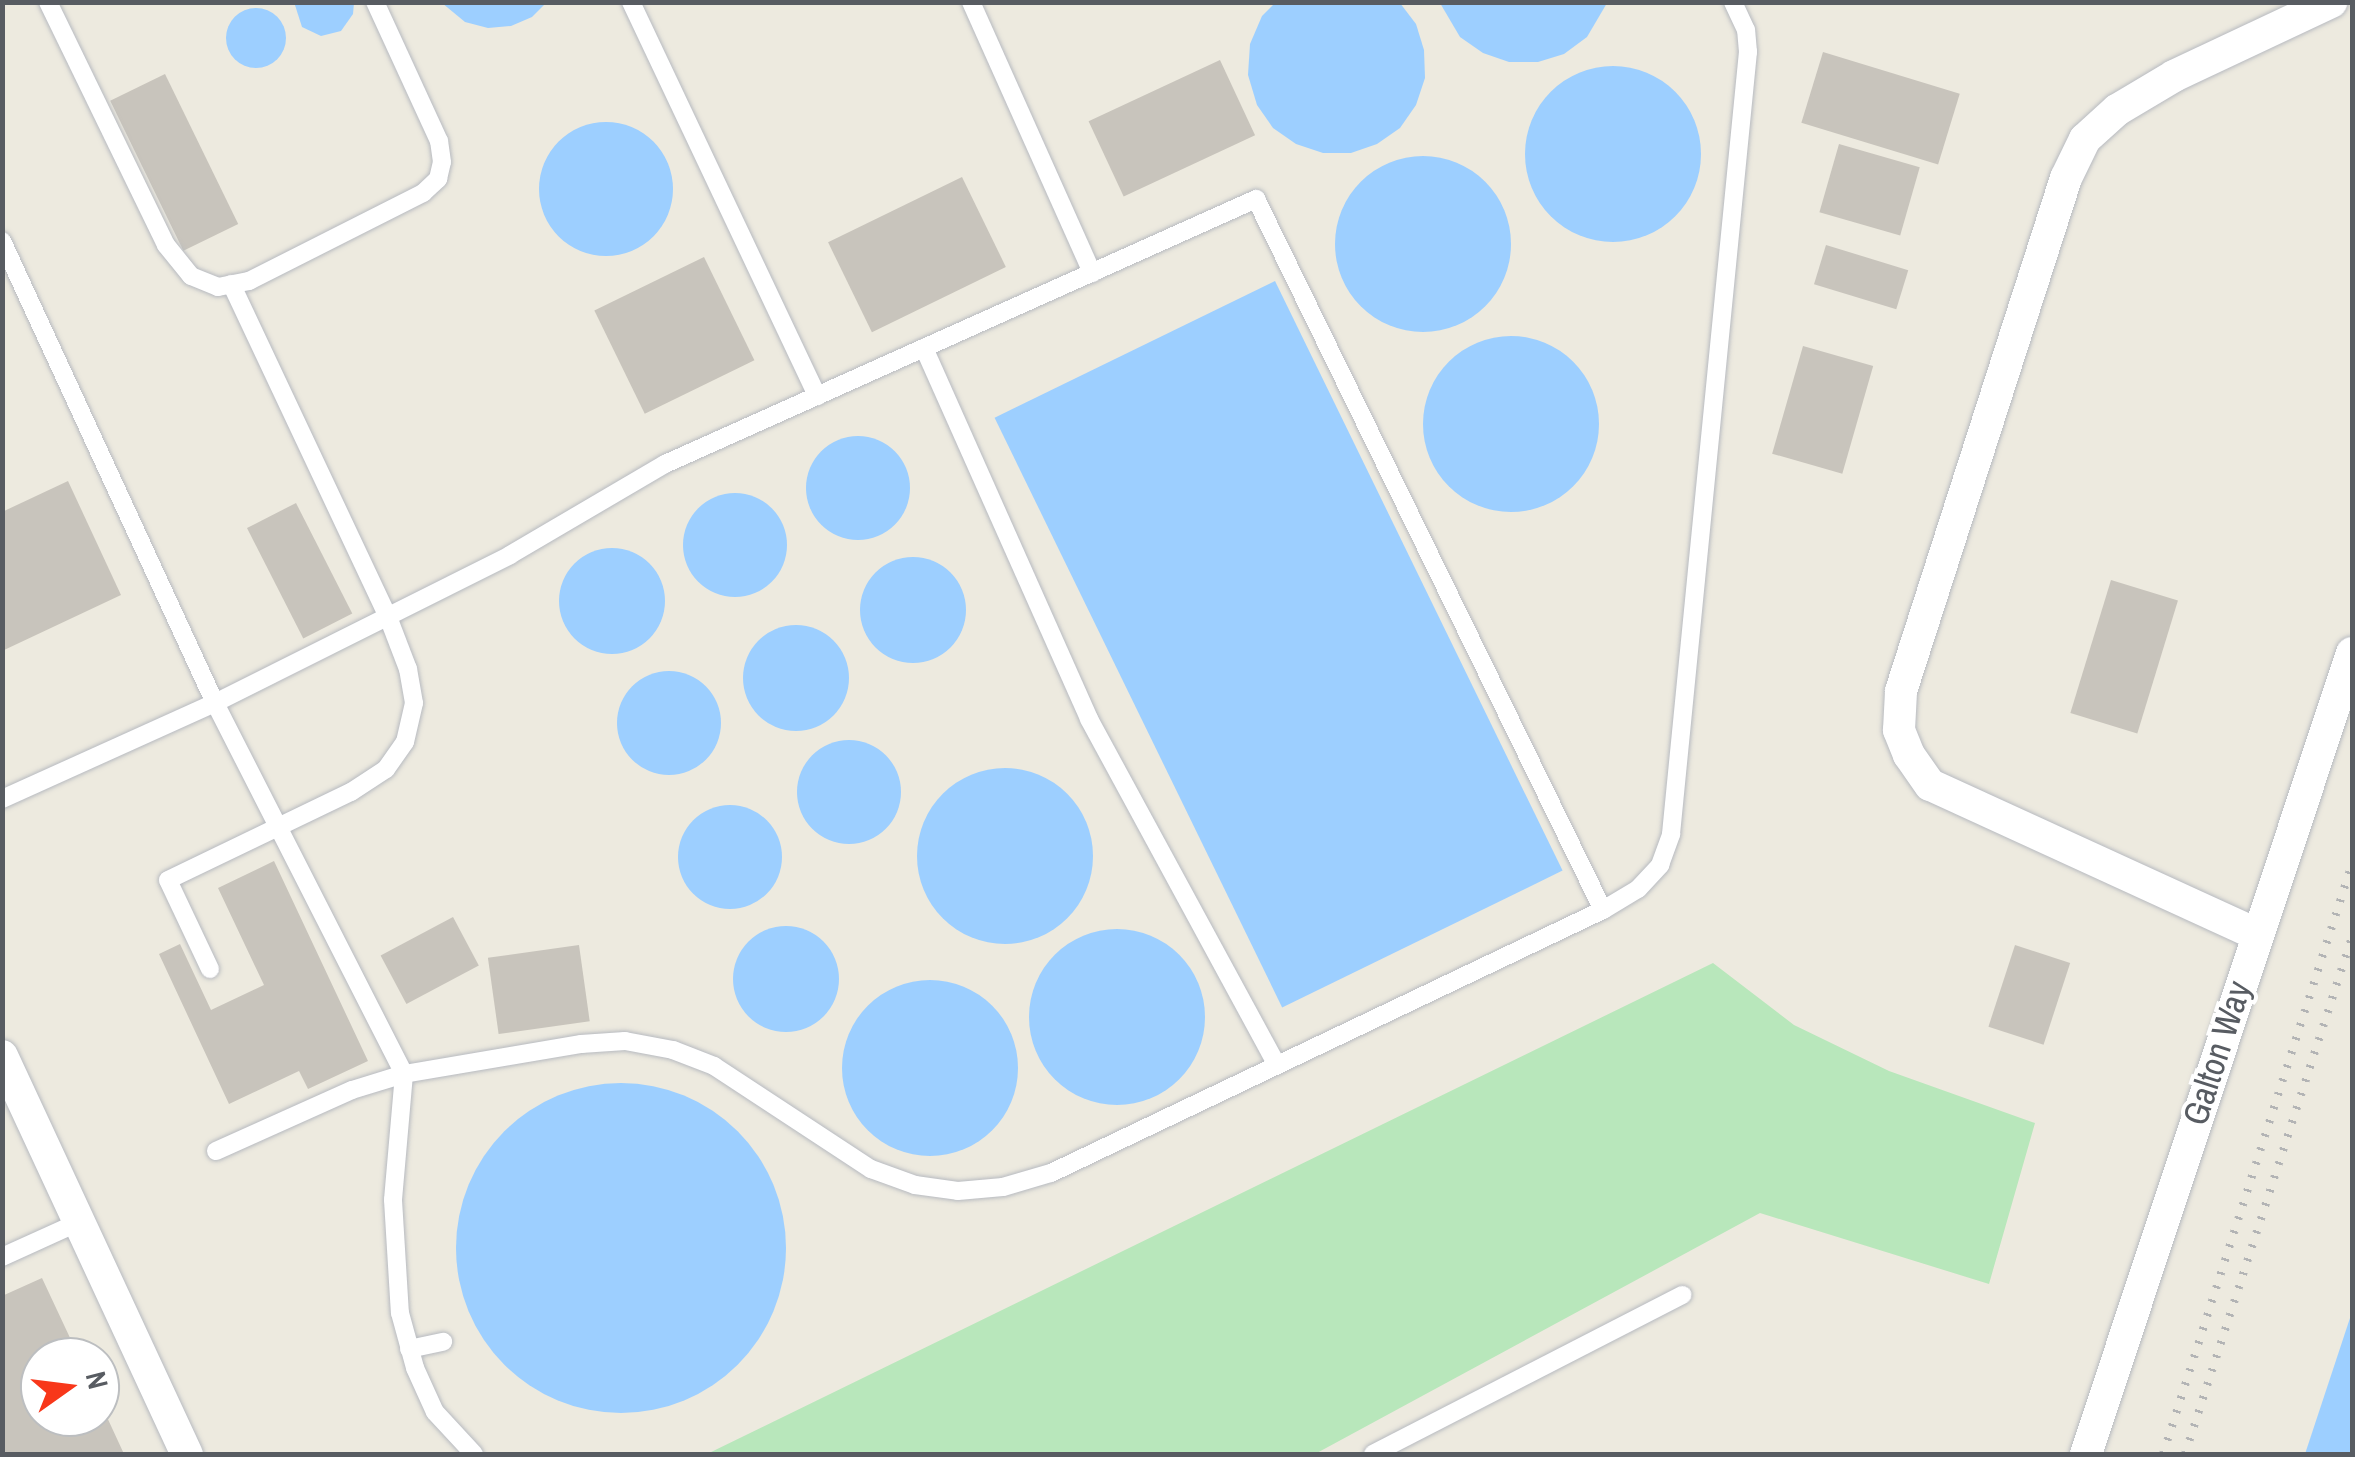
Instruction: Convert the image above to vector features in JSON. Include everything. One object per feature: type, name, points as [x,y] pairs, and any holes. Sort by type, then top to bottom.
[{"type":"street","points":[[2256,934],[1930,784],[1909,755],[1899,730],[1901,691],[2066,178],[2085,139],[2117,110],[2174,76],[2331,2]]},
{"type":"street","name":"Galton Way","points":[[2086,1454],[2352,653]]},
{"type":"street","points":[[2,1056],[187,1454]]},
{"type":"lane","points":[[48,2],[166,245],[191,276],[218,287],[248,281],[423,193],[438,179],[442,162],[439,142],[375,2]]},
{"type":"lane","points":[[631,2],[817,396]]},
{"type":"lane","points":[[971,2],[1092,273]]},
{"type":"lane","points":[[216,1151],[352,1090],[404,1074],[581,1044],[625,1041],[673,1050],[714,1066],[871,1169],[915,1186],[958,1191],[1002,1186],[1051,1173],[1603,910],[1638,889],[1660,865],[1671,834],[1748,52],[1746,30],[1732,2]]},
{"type":"lane","points":[[2,799],[215,703],[388,617],[510,555],[666,464],[1256,200],[1603,910]]},
{"type":"lane","points":[[2,241],[215,703],[404,1074],[393,1200],[400,1314],[409,1349],[436,1412],[474,1454]]},
{"type":"lane","points":[[210,969],[168,880],[351,792],[386,769],[404,742],[414,703],[408,669],[388,617],[231,284]]},
{"type":"lane","points":[[924,348],[1089,719],[1278,1066]]},
{"type":"lane","points":[[2,1257],[79,1222]]},
{"type":"lane","points":[[1373,1454],[1683,1295]]},
{"type":"lane","points":[[409,1349],[443,1342]]},
{"type":"green space","points":[[1713,963],[1794,1025],[1889,1071],[2035,1123],[1989,1284],[1760,1213],[1315,1454],[707,1454]]},
{"type":"water","points":[[294,2],[354,3],[353,14],[341,31],[321,36],[302,27]]},
{"type":"water","points":[[1440,2],[1607,3],[1587,37],[1564,54],[1538,62],[1509,62],[1483,53],[1460,37]]},
{"type":"water","points":[[442,3],[546,3],[532,17],[511,26],[488,28],[465,22]]},
{"type":"water","points":[[1275,3],[1400,3],[1416,24],[1424,50],[1425,78],[1416,105],[1400,128],[1377,144],[1351,153],[1323,153],[1296,144],[1273,128],[1257,105],[1248,75],[1250,44],[1262,16]]},
{"type":"water","points":[[256,8],[277,17],[286,38],[277,59],[256,68],[235,59],[226,38],[235,17]]},
{"type":"water","points":[[1613,66],[1647,72],[1675,92],[1695,120],[1701,154],[1695,188],[1675,216],[1647,236],[1613,242],[1579,236],[1551,216],[1531,188],[1525,154],[1531,120],[1551,92],[1579,72]]},
{"type":"water","points":[[606,122],[632,127],[653,142],[668,163],[673,189],[668,215],[653,236],[632,251],[606,256],[580,251],[559,236],[544,215],[539,189],[544,163],[559,142],[580,127]]},
{"type":"water","points":[[1423,156],[1457,162],[1485,182],[1505,210],[1511,244],[1505,278],[1485,306],[1457,326],[1423,332],[1389,326],[1361,306],[1341,278],[1335,244],[1341,210],[1361,182],[1389,162]]},
{"type":"water","points":[[1275,281],[1563,871],[1282,1007],[995,418]]},
{"type":"water","points":[[1511,336],[1545,342],[1573,362],[1593,390],[1599,424],[1593,458],[1573,486],[1545,506],[1511,512],[1477,506],[1449,486],[1429,458],[1423,424],[1429,390],[1449,362],[1477,342]]},
{"type":"water","points":[[858,436],[878,440],[895,451],[906,468],[910,488],[906,508],[895,525],[878,536],[858,540],[838,536],[821,525],[810,508],[806,488],[810,468],[821,451],[838,440]]},
{"type":"water","points":[[735,493],[755,497],[772,508],[783,525],[787,545],[783,565],[772,582],[755,593],[735,597],[715,593],[698,582],[687,565],[683,545],[687,525],[698,508],[715,497]]},
{"type":"water","points":[[612,548],[632,552],[649,564],[661,581],[665,601],[661,621],[649,638],[632,650],[612,654],[592,650],[575,638],[563,621],[559,601],[563,581],[575,564],[592,552]]},
{"type":"water","points":[[913,557],[933,561],[950,573],[962,590],[966,610],[962,630],[950,647],[933,659],[913,663],[893,659],[876,647],[864,630],[860,610],[864,590],[876,573],[893,561]]},
{"type":"water","points":[[796,625],[816,629],[833,641],[845,658],[849,678],[845,698],[833,715],[816,727],[796,731],[776,727],[759,715],[747,698],[743,678],[747,658],[759,641],[776,629]]},
{"type":"water","points":[[669,671],[689,675],[706,686],[717,703],[721,723],[717,743],[706,760],[689,771],[669,775],[649,771],[632,760],[621,743],[617,723],[621,703],[632,686],[649,675]]},
{"type":"water","points":[[849,740],[869,744],[886,755],[897,772],[901,792],[897,812],[886,829],[869,840],[849,844],[829,840],[812,829],[801,812],[797,792],[801,772],[812,755],[829,744]]},
{"type":"water","points":[[1005,768],[1039,774],[1068,793],[1087,822],[1093,856],[1087,890],[1068,919],[1039,938],[1005,944],[971,938],[942,919],[923,890],[917,856],[923,822],[942,793],[971,774]]},
{"type":"water","points":[[730,805],[750,809],[767,820],[778,837],[782,857],[778,877],[767,894],[750,905],[730,909],[710,905],[693,894],[682,877],[678,857],[682,837],[693,820],[710,809]]},
{"type":"water","points":[[786,926],[806,930],[823,942],[835,959],[839,979],[835,999],[823,1016],[806,1028],[786,1032],[766,1028],[749,1016],[737,999],[733,979],[737,959],[749,942],[766,930]]},
{"type":"water","points":[[1117,929],[1151,935],[1179,955],[1199,983],[1205,1017],[1199,1051],[1179,1079],[1151,1099],[1117,1105],[1083,1099],[1055,1079],[1035,1051],[1029,1017],[1035,983],[1055,955],[1083,935]]},
{"type":"water","points":[[930,980],[964,986],[992,1006],[1012,1034],[1018,1068],[1012,1102],[992,1130],[964,1150],[930,1156],[896,1150],[868,1130],[848,1102],[842,1068],[848,1034],[868,1006],[896,986]]},
{"type":"water","points":[[621,1083],[653,1086],[684,1095],[738,1131],[774,1185],[783,1216],[783,1280],[774,1311],[738,1365],[684,1401],[653,1410],[621,1413],[589,1410],[558,1401],[504,1365],[468,1311],[459,1280],[456,1248],[459,1216],[468,1185],[504,1131],[558,1095],[589,1086]]},
{"type":"water","points":[[2352,1312],[2352,1454],[2305,1454]]},
{"type":"building","points":[[1823,52],[1960,94],[1938,165],[1801,123]]},
{"type":"building","points":[[1220,60],[1255,135],[1124,197],[1089,121]]},
{"type":"building","points":[[165,74],[238,224],[183,251],[110,101]]},
{"type":"building","points":[[1839,144],[1920,167],[1900,235],[1819,212]]},
{"type":"building","points":[[962,177],[1006,267],[872,332],[828,242]]},
{"type":"building","points":[[1826,245],[1908,270],[1896,309],[1814,284]]},
{"type":"building","points":[[704,257],[754,360],[645,414],[594,310]]},
{"type":"building","points":[[1803,346],[1873,366],[1842,474],[1772,454]]},
{"type":"building","points":[[68,481],[121,595],[2,651],[2,512]]},
{"type":"building","points":[[296,503],[352,613],[303,638],[247,528]]},
{"type":"building","points":[[2111,580],[2178,600],[2137,733],[2070,713]]},
{"type":"building","points":[[274,861],[368,1061],[308,1089],[299,1071],[229,1104],[159,954],[180,944],[211,1010],[264,985],[218,888]]},
{"type":"building","points":[[453,917],[479,966],[406,1004],[381,955]]},
{"type":"building","points":[[579,945],[590,1021],[499,1034],[488,958]]},
{"type":"building","points":[[2015,945],[2070,963],[2044,1045],[1988,1027]]},
{"type":"building","points":[[42,1278],[70,1337],[20,1337],[20,1437],[116,1437],[124,1454],[2,1454],[2,1296]]},
{"type":"railway","points":[[2163,1454],[2352,864]]},
{"type":"railway","points":[[2185,1454],[2352,937]]}]
